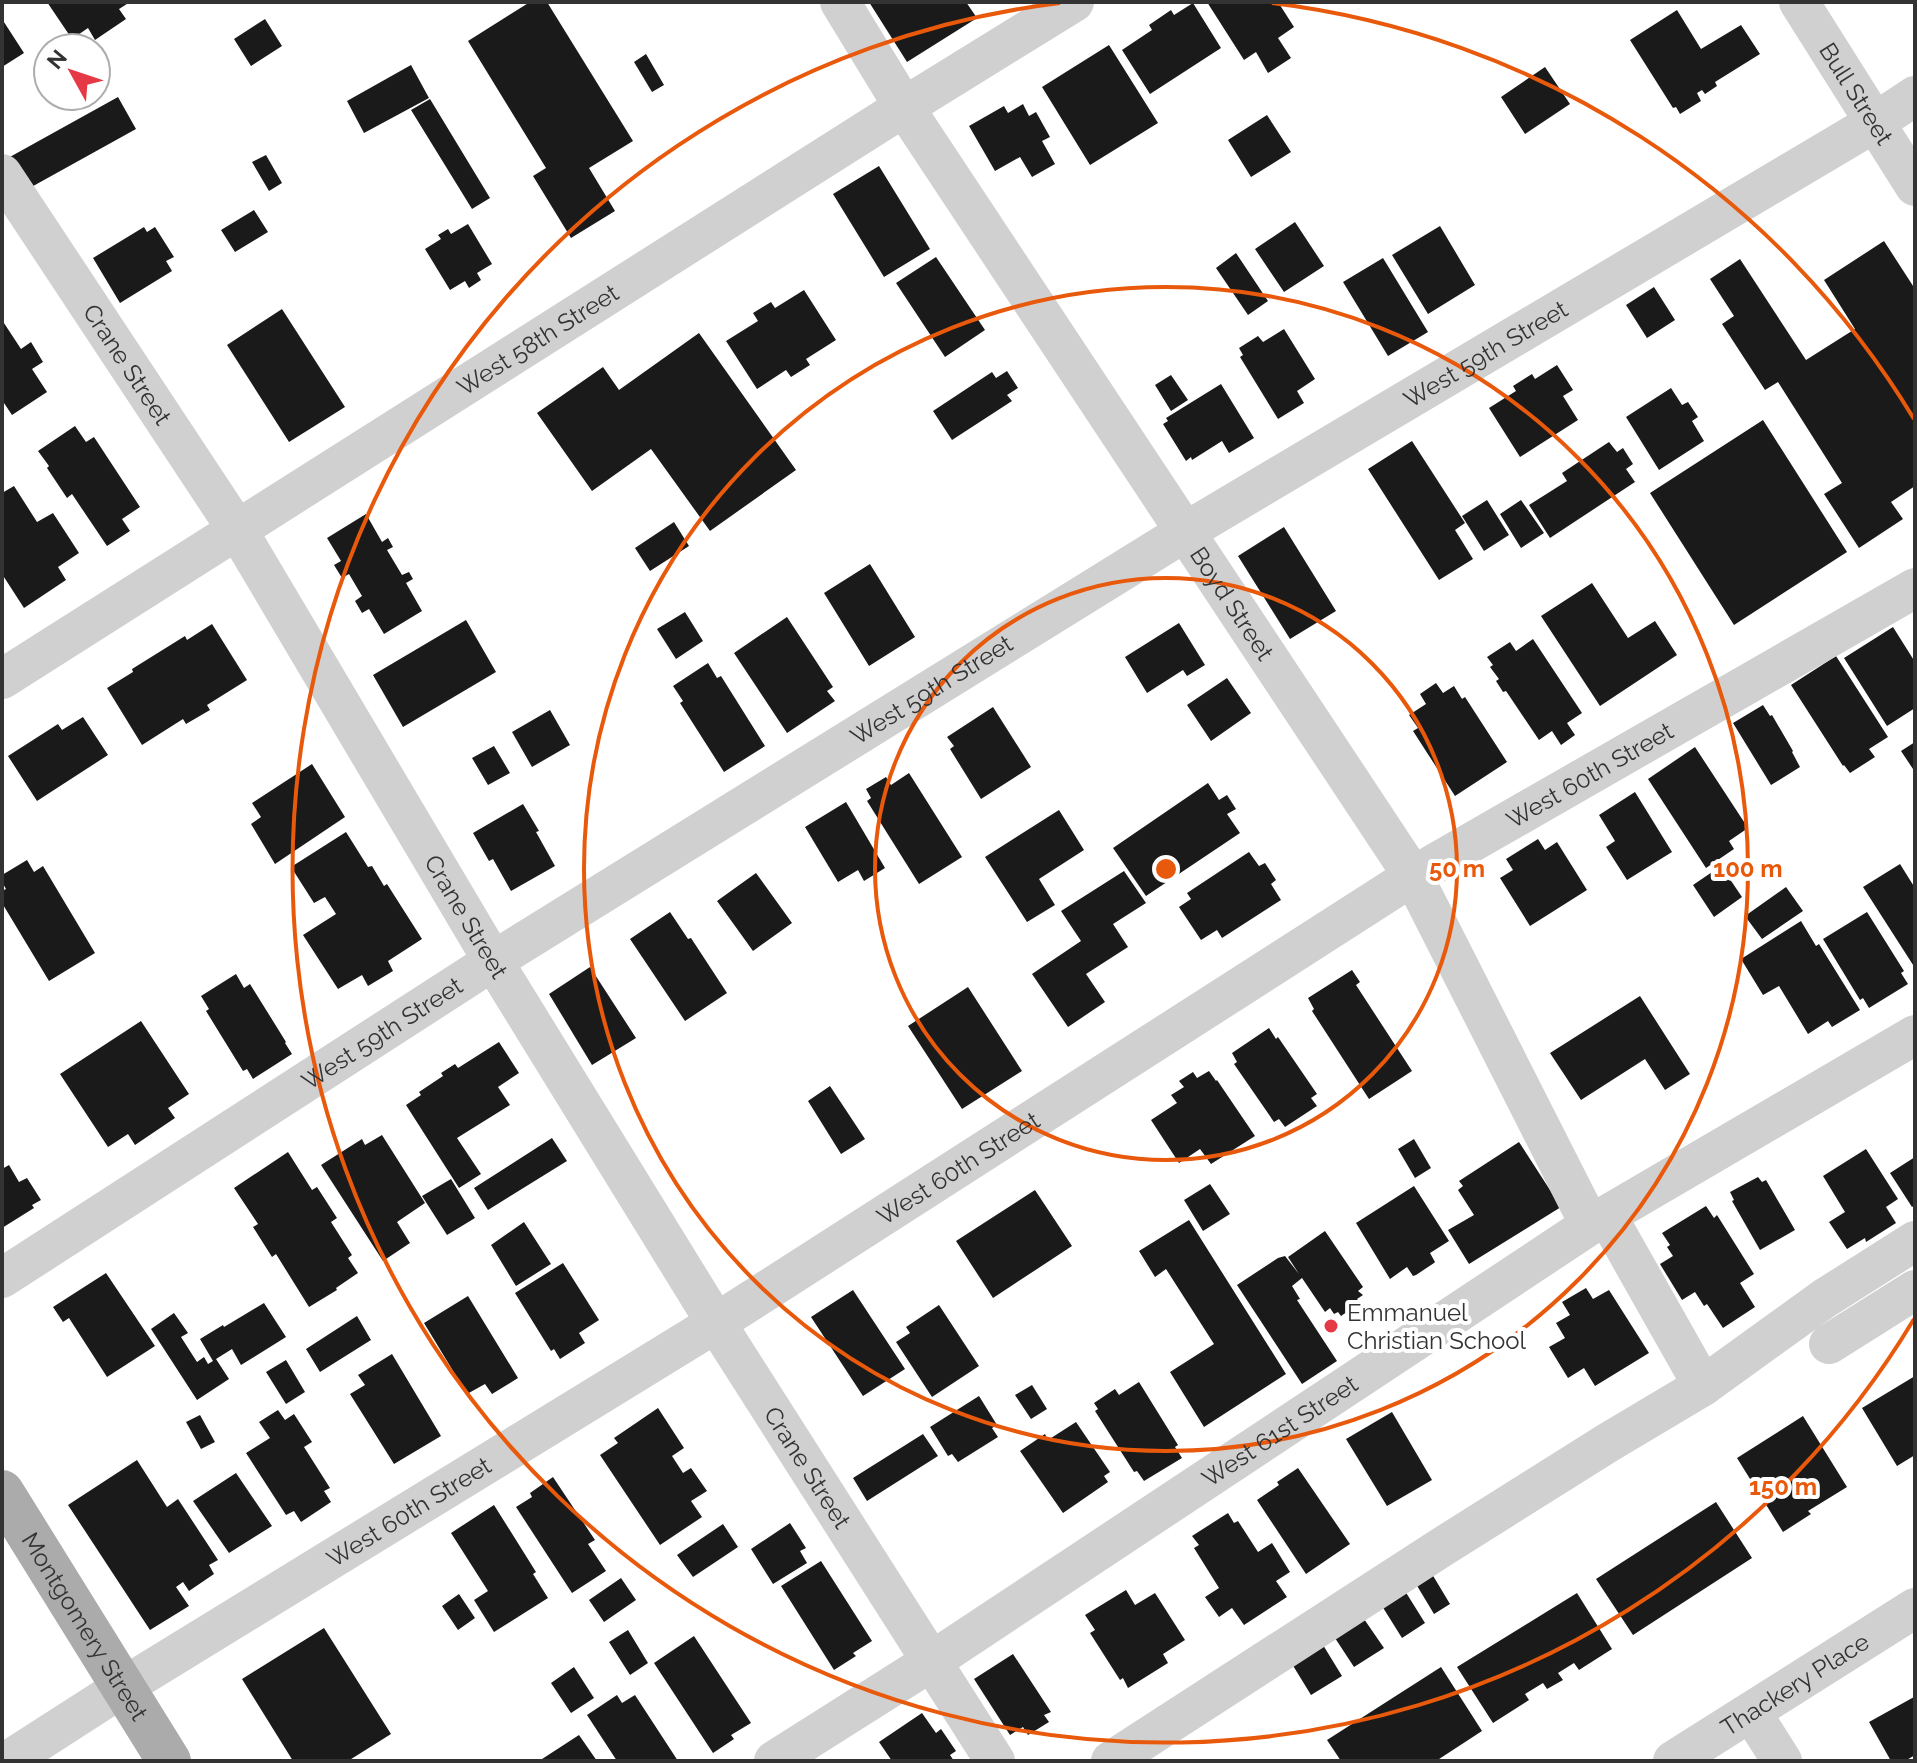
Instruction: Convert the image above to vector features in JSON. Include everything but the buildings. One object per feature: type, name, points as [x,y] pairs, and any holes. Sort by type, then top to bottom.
[{"type":"main road","name":"Montgomery Street","points":[[2,1492],[169,1761]]},
{"type":"street","name":"Boyd Street","points":[[840,2],[904,107],[1413,876],[1598,1221],[1703,1386]]},
{"type":"street","name":"West 58th Street","points":[[2,679],[1074,2]]},
{"type":"street","name":"Bull Street","points":[[1799,2],[1914,184]]},
{"type":"street","name":"West 59th Street","points":[[2,1278],[493,961],[1185,532],[1915,96]]},
{"type":"street","name":"Crane Street","points":[[2,174],[238,531],[493,961],[716,1323],[995,1761]]},
{"type":"street","name":"West 60th Street","points":[[8,1761],[123,1687],[716,1323],[1413,876],[1915,588]]},
{"type":"street","name":"West 61st Street","points":[[774,1761],[932,1661],[1598,1221],[1915,1035]]},
{"type":"street","points":[[1111,1761],[1442,1547],[1703,1386],[1825,1298],[1915,1241]]},
{"type":"street","points":[[1829,1344],[1915,1290]]},
{"type":"street","name":"Thackery Place","points":[[1673,1761],[1751,1712],[1910,1622]]},
{"type":"street","points":[[1751,1712],[1782,1761]]},
{"type":"place","name":"Emmanuel Christian School","points":[[1331,1326]]}]
